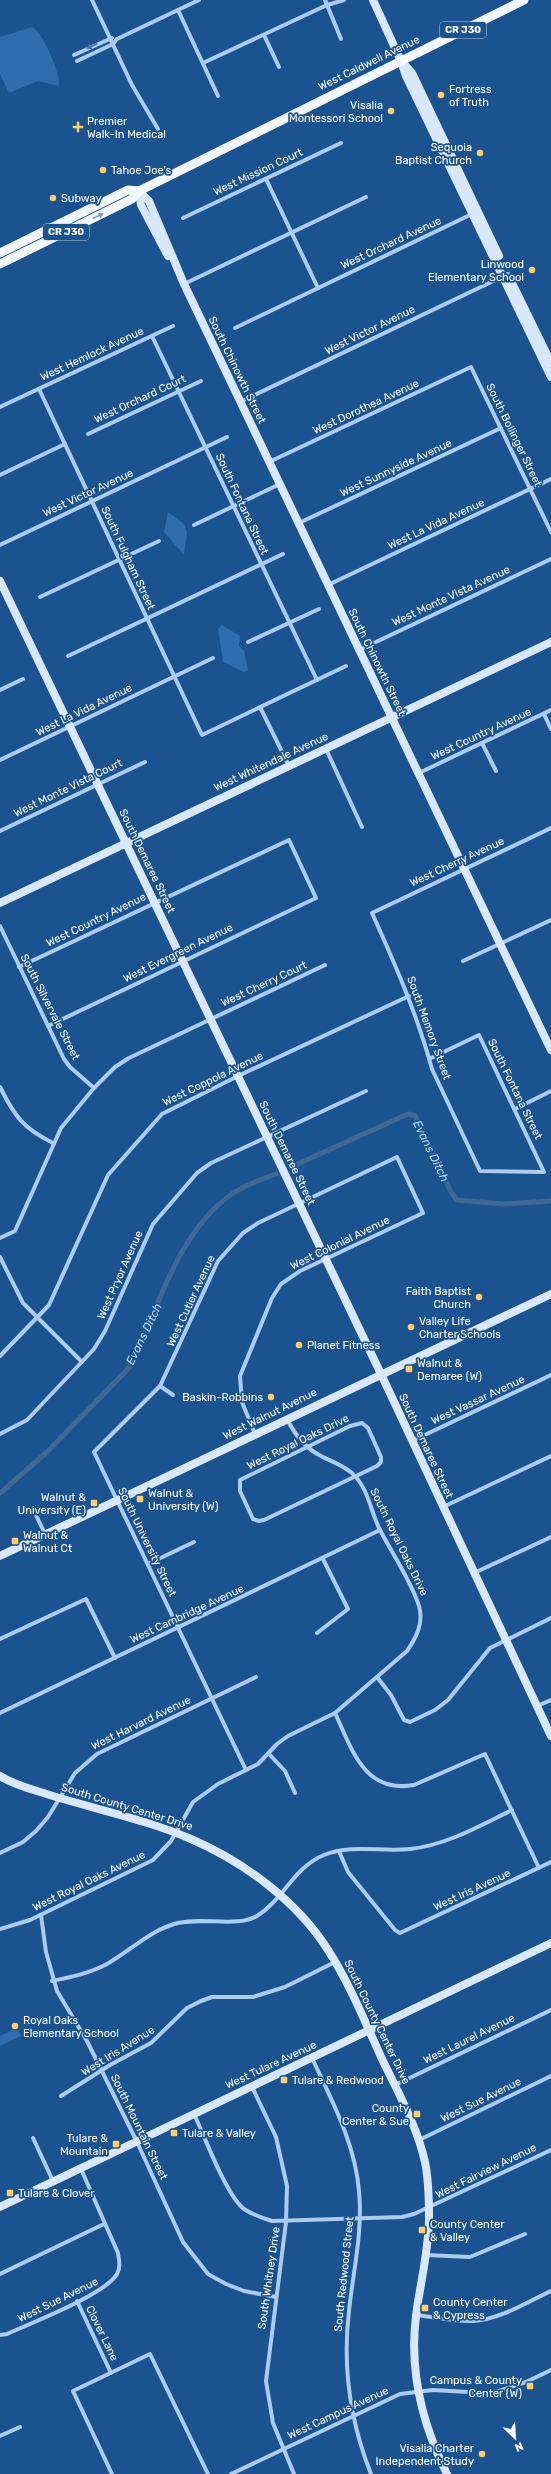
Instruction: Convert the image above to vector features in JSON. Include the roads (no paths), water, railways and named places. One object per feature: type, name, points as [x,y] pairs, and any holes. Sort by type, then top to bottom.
[{"type":"main road","name":"West Caldwell Avenue","points":[[0,264],[132,199],[139,191],[524,0]]},
{"type":"main road","name":"West Caldwell Avenue","points":[[0,253],[128,190],[139,191]]},
{"type":"main road","points":[[0,259],[38,240],[42,233]]},
{"type":"street","points":[[92,0],[113,41],[132,85],[158,129]]},
{"type":"street","points":[[77,61],[113,41],[198,0]]},
{"type":"street","points":[[325,0],[341,39]]},
{"type":"street","points":[[327,5],[333,0]]},
{"type":"street","points":[[203,63],[327,5],[344,0]]},
{"type":"street","points":[[374,0],[401,60],[406,76],[473,214],[551,363]]},
{"type":"street","points":[[178,10],[218,96]]},
{"type":"street","points":[[264,35],[279,67]]},
{"type":"street","points":[[74,55],[113,41]]},
{"type":"street","points":[[401,60],[412,73],[494,244],[531,335],[551,377]]},
{"type":"street","name":"West Mission Court","points":[[182,218],[341,143]]},
{"type":"street","points":[[235,328],[318,288],[266,179]]},
{"type":"street","name":"South Chinowth Street","points":[[139,191],[149,201],[184,284],[500,944],[547,1034],[551,1050]]},
{"type":"street","points":[[184,284],[366,197]]},
{"type":"street","points":[[473,214],[477,217],[494,244]]},
{"type":"street","name":"West Orchard Avenue","points":[[318,288],[473,214]]},
{"type":"street","name":"West Victor Avenue","points":[[240,402],[506,275]]},
{"type":"street","name":"West Hemlock Avenue","points":[[0,407],[173,326]]},
{"type":"street","points":[[531,335],[551,371]]},
{"type":"street","name":"South Fontana Street","points":[[152,336],[317,680]]},
{"type":"street","name":"South Bollinger Street","points":[[471,367],[551,532]]},
{"type":"street","name":"West Dorothea Avenue","points":[[269,462],[471,367]]},
{"type":"street","name":"West Orchard Court","points":[[88,434],[201,381]]},
{"type":"street","name":"South Fulgham Street","points":[[39,389],[202,735],[260,707]]},
{"type":"street","name":"West Sunnyside Avenue","points":[[299,523],[501,428]]},
{"type":"street","name":"West Victor Avenue","points":[[0,545],[227,437]]},
{"type":"street","points":[[0,475],[65,444]]},
{"type":"street","name":"West La Vida Avenue","points":[[328,585],[551,479]]},
{"type":"street","points":[[194,525],[280,484]]},
{"type":"street","points":[[40,597],[160,541]]},
{"type":"street","points":[[68,656],[283,554]]},
{"type":"street","name":"West Monte Vista Avenue","points":[[359,650],[551,559]]},
{"type":"street","name":"South Demaree Street","points":[[0,581],[381,1374],[442,1507],[551,1736]]},
{"type":"street","points":[[248,642],[319,609]]},
{"type":"street","name":"West Whitendale Avenue","points":[[0,902],[551,642]]},
{"type":"street","name":"West La Vida Avenue","points":[[0,760],[213,658]]},
{"type":"street","points":[[289,766],[260,707],[346,666]]},
{"type":"street","points":[[0,690],[23,679]]},
{"type":"street","name":"West Country Avenue","points":[[419,773],[551,710]]},
{"type":"street","points":[[544,714],[551,729]]},
{"type":"street","points":[[482,743],[496,771]]},
{"type":"street","points":[[326,748],[362,827]]},
{"type":"street","name":"West Monte Vista Court","points":[[0,831],[145,762]]},
{"type":"street","name":"West Cherry Avenue","points":[[372,912],[551,828]]},
{"type":"street","name":"West Country Avenue","points":[[20,967],[154,902],[289,840],[316,898]]},
{"type":"street","name":"West Evergreen Avenue","points":[[48,1026],[316,898]]},
{"type":"street","name":"South Memory Street","points":[[372,912],[409,996],[425,1039],[429,1059],[480,1171],[544,1172]]},
{"type":"street","points":[[463,961],[551,920]]},
{"type":"street","name":"South Silvervale Street","points":[[0,926],[48,1026],[70,1067],[94,1088]]},
{"type":"street","name":"West Cherry Court","points":[[210,1019],[325,965]]},
{"type":"street","name":"West Coppola Avenue","points":[[0,1356],[36,1318],[52,1298],[112,1170],[162,1114],[238,1076],[409,996]]},
{"type":"street","points":[[0,1238],[15,1231],[53,1143],[67,1120],[94,1088],[126,1060],[210,1019]]},
{"type":"street","name":"South Fontana Street","points":[[429,1059],[479,1035],[544,1172]]},
{"type":"street","points":[[0,1087],[17,1119],[34,1134],[53,1143]]},
{"type":"street","name":"West Pryor Avenue","points":[[0,1434],[27,1420],[82,1362],[105,1331],[147,1235],[162,1212],[204,1168],[366,1091]]},
{"type":"street","points":[[515,1109],[551,1091]]},
{"type":"street","name":"West Cutler Avenue","points":[[94,1452],[160,1386],[211,1275],[225,1252],[243,1233],[299,1203],[397,1157],[424,1213]]},
{"type":"street","name":"West Colonial Avenue","points":[[255,1434],[242,1402],[240,1386],[243,1366],[272,1298],[281,1284],[300,1271],[424,1213]]},
{"type":"street","points":[[0,1257],[23,1303],[36,1318],[82,1362]]},
{"type":"street","name":"West Walnut Avenue","points":[[0,1556],[287,1418],[551,1294]]},
{"type":"street","name":"West Vassar Avenue","points":[[412,1441],[551,1375]]},
{"type":"street","points":[[160,1386],[173,1395]]},
{"type":"street","name":"South Royal Oaks Drive","points":[[287,1418],[297,1436],[307,1447],[355,1476],[371,1504],[380,1530],[419,1607],[420,1626],[414,1642],[408,1651],[377,1677]]},
{"type":"street","name":"West Royal Oaks Drive","points":[[362,1423],[368,1428],[381,1462],[377,1466],[264,1520],[259,1521],[253,1519],[240,1491],[240,1480],[307,1447],[362,1423]]},
{"type":"street","name":"South University Street","points":[[94,1452],[246,1770]]},
{"type":"street","points":[[442,1507],[551,1456]]},
{"type":"street","points":[[34,1511],[45,1535]]},
{"type":"street","name":"West Cambridge Avenue","points":[[0,1713],[323,1559],[380,1530]]},
{"type":"street","points":[[474,1573],[551,1537]]},
{"type":"street","points":[[148,1564],[194,1542]]},
{"type":"street","points":[[317,1632],[348,1609],[323,1559]]},
{"type":"street","points":[[0,1639],[86,1599],[115,1658]]},
{"type":"street","points":[[175,1832],[193,1802],[218,1784],[246,1770],[269,1754],[277,1744],[288,1736],[335,1713],[377,1677],[391,1695],[406,1722],[440,1706],[483,1654],[505,1640],[551,1618]]},
{"type":"street","name":"West Harvard Avenue","points":[[0,1853],[23,1842],[36,1831],[48,1817],[75,1773],[97,1754],[256,1677]]},
{"type":"street","points":[[537,1706],[551,1700]]},
{"type":"street","points":[[335,1713],[358,1761],[365,1772],[385,1784],[405,1787],[414,1786],[485,1754],[539,1868]]},
{"type":"street","points":[[269,1754],[285,1771],[295,1793]]},
{"type":"street","name":"South County Center Drive","points":[[2,1780],[175,1832],[224,1856],[280,1895],[316,1933],[336,1962],[395,2085],[419,2140],[428,2182],[429,2208],[425,2254],[416,2315],[414,2369],[417,2391],[427,2430],[447,2474]]},
{"type":"street","points":[[52,1981],[92,1971],[107,1964],[144,1938],[174,1924],[205,1919],[246,1920],[264,1910],[309,1863],[322,1856],[340,1851],[395,1850],[428,1846],[457,1836],[512,1810]]},
{"type":"street","name":"West Royal Oaks Avenue","points":[[0,1929],[41,1915],[140,1868],[163,1850],[175,1832]]},
{"type":"street","name":"West Iris Avenue","points":[[340,1851],[348,1872],[395,1930],[400,1933],[551,1862]]},
{"type":"street","name":"South Mountain Street","points":[[41,1915],[52,1981],[101,2070],[137,2142],[183,2242],[208,2274],[226,2284],[244,2291],[276,2297]]},
{"type":"street","name":"West Tulare Avenue","points":[[1,2205],[137,2142],[551,1943]]},
{"type":"street","name":"West Iris Avenue","points":[[60,2096],[81,2085],[101,2070],[151,2043],[187,2008],[200,2000],[212,1997],[253,1997],[285,1987],[336,1962]]},
{"type":"street","name":"West Laurel Avenue","points":[[395,2085],[551,2010]]},
{"type":"street","name":"South Redwood Street","points":[[312,2058],[344,2128],[352,2152],[359,2191],[360,2218],[345,2347],[346,2376],[352,2417],[371,2474]]},
{"type":"street","name":"West Sue Avenue","points":[[419,2140],[551,2076]]},
{"type":"street","name":"South Whitney Drive","points":[[252,2087],[276,2137],[282,2158],[287,2186],[286,2222],[266,2381],[272,2423],[294,2474]]},
{"type":"street","name":"West Fairview Avenue","points":[[194,2114],[232,2194],[243,2208],[257,2216],[272,2221],[286,2222],[402,2217],[429,2208],[551,2150]]},
{"type":"street","points":[[33,2138],[53,2181]]},
{"type":"street","points":[[0,2274],[104,2224],[80,2168]]},
{"type":"street","name":"West Sue Avenue","points":[[0,2335],[7,2334],[104,2288],[118,2273],[120,2263],[118,2253],[104,2224]]},
{"type":"street","points":[[425,2254],[470,2257],[525,2234]]},
{"type":"street","points":[[416,2315],[461,2320],[488,2319],[500,2315],[551,2291]]},
{"type":"street","name":"Clover Lane","points":[[77,2301],[111,2373]]},
{"type":"street","points":[[112,2474],[73,2391],[150,2354],[208,2474]]},
{"type":"street","name":"West Campus Avenue","points":[[230,2474],[388,2399],[417,2391],[486,2393],[499,2391],[526,2382],[551,2370]]},
{"type":"street","points":[[0,2436],[20,2427]]},
{"type":"waterway","name":"Evans Ditch","points":[[291,1167],[408,1114],[415,1116],[418,1121],[451,1192],[457,1200],[503,1204],[551,1201]]},
{"type":"waterway","name":"Evans Ditch","points":[[0,1493],[47,1452],[132,1364],[160,1296],[182,1251],[211,1212],[229,1196],[240,1189],[276,1174]]},
{"type":"place","name":"Fortress of Truth","points":[[441,95]]},
{"type":"place","name":"Visalia Montessori School","points":[[391,111]]},
{"type":"place","name":"Premier Walk-In Medical","points":[[78,127]]},
{"type":"place","name":"Sequoia Baptist Church","points":[[480,153]]},
{"type":"place","name":"Tahoe Joe's","points":[[103,170]]},
{"type":"place","name":"Subway","points":[[53,198]]},
{"type":"place","name":"Linwood Elementary School","points":[[532,270]]},
{"type":"place","name":"Faith Baptist Church","points":[[479,1297]]},
{"type":"place","name":"Valley Life Charter Schools","points":[[411,1327]]},
{"type":"place","name":"Planet Fitness","points":[[299,1345]]},
{"type":"place","name":"Walnut & Demaree (W)","points":[[409,1369]]},
{"type":"place","name":"Baskin-Robbins","points":[[271,1397]]},
{"type":"place","name":"Walnut & University (W)","points":[[140,1499]]},
{"type":"place","name":"Walnut & University (E)","points":[[94,1503]]},
{"type":"place","name":"Walnut & Walnut Ct","points":[[15,1541]]},
{"type":"place","name":"Royal Oaks Elementary School","points":[[15,2026]]},
{"type":"place","name":"Tulare & Redwood","points":[[284,2080]]},
{"type":"place","name":"County Center & Sue","points":[[417,2114]]},
{"type":"place","name":"Tulare & Valley","points":[[174,2133]]},
{"type":"place","name":"Tulare & Mountain","points":[[116,2144]]},
{"type":"place","name":"Tulare & Clover","points":[[10,2193]]},
{"type":"place","name":"County Center & Valley","points":[[422,2230]]},
{"type":"place","name":"County Center & Cypress","points":[[425,2308]]},
{"type":"place","name":"Campus & County Center (W)","points":[[530,2386]]},
{"type":"place","name":"Visalia Charter Independent Study","points":[[482,2454]]}]
